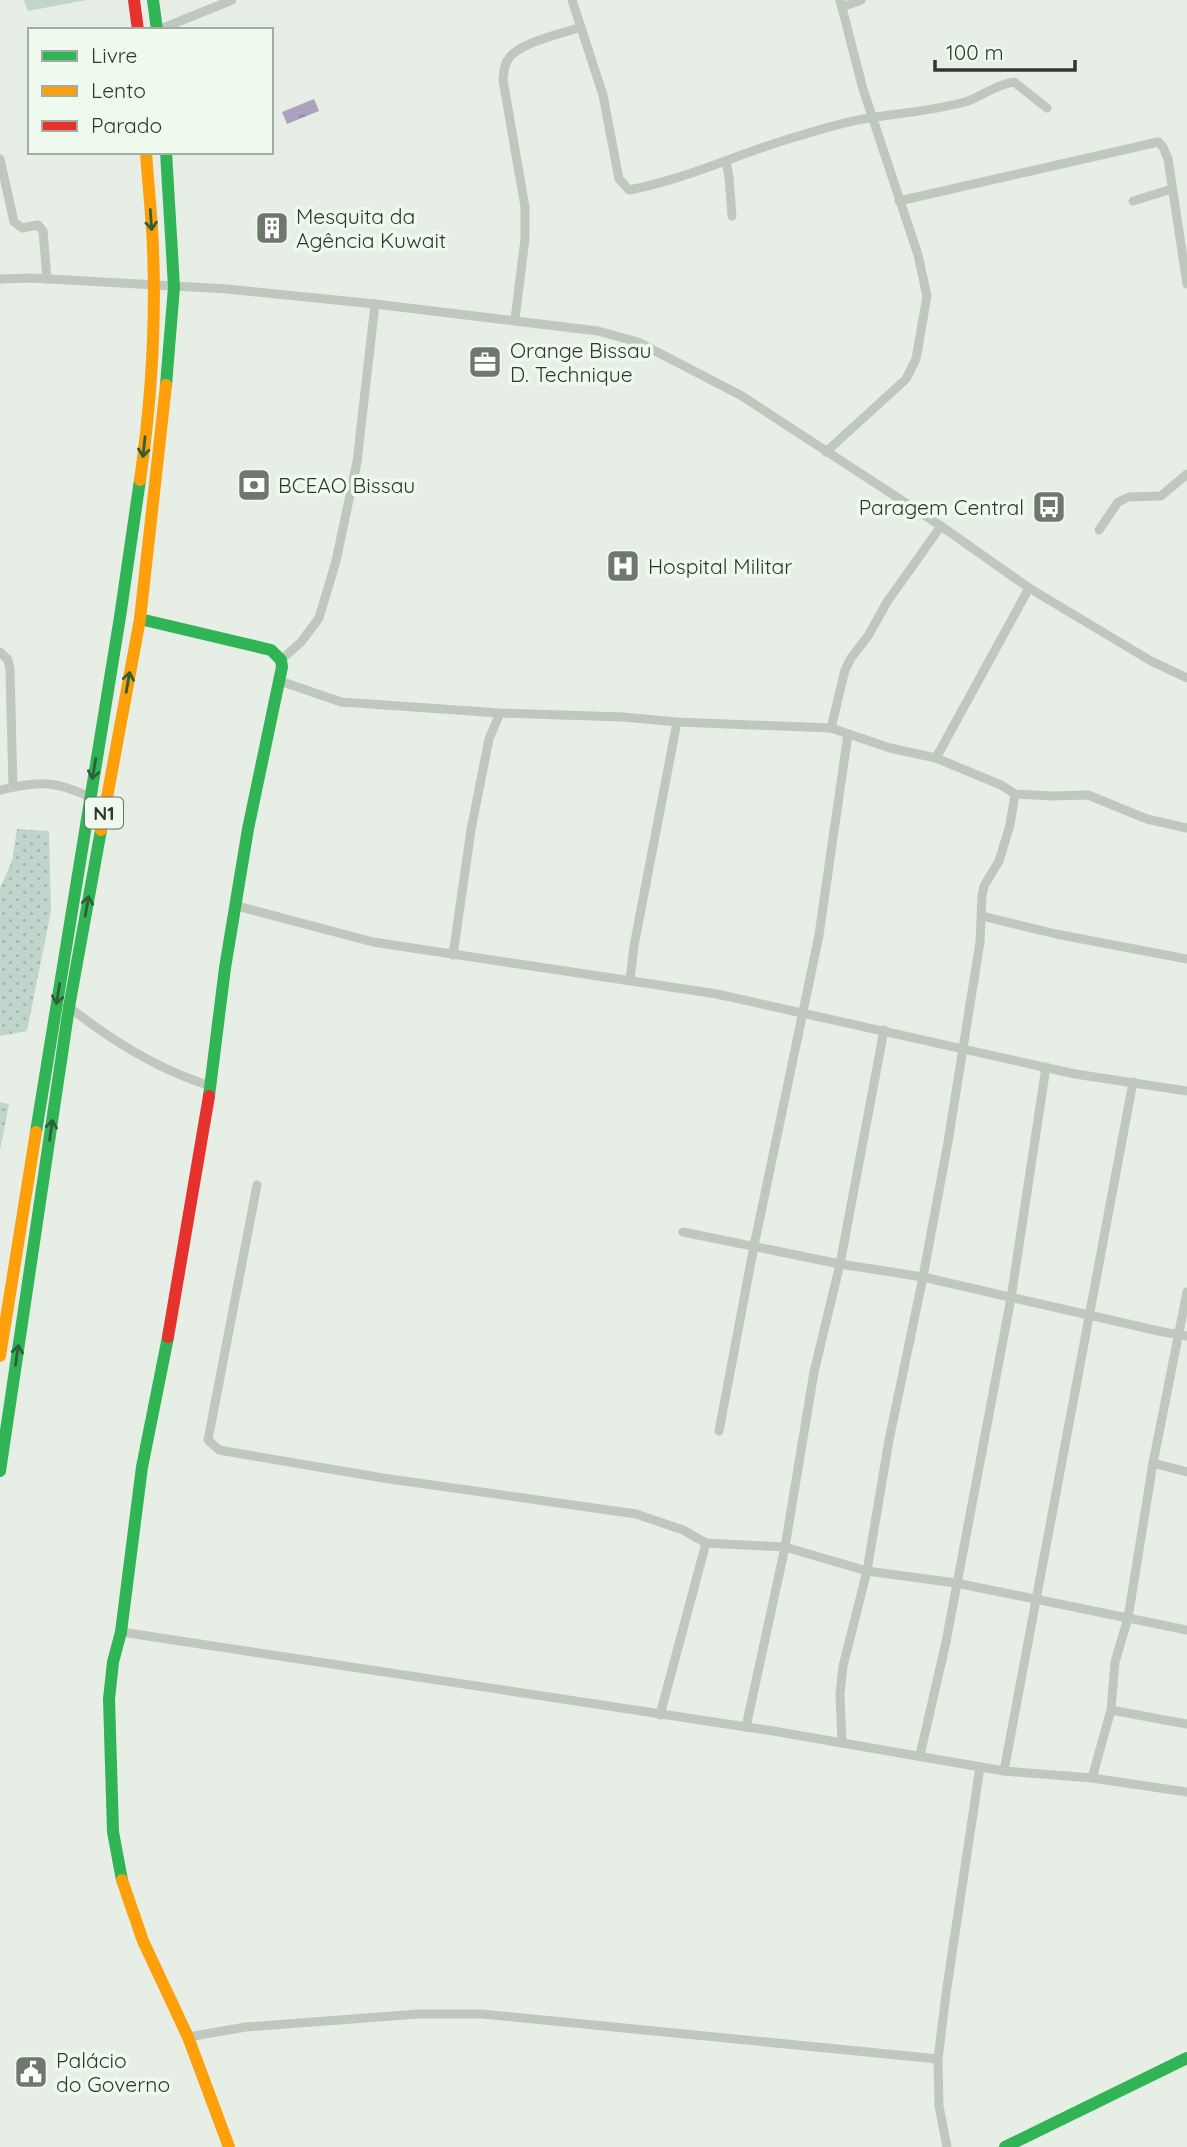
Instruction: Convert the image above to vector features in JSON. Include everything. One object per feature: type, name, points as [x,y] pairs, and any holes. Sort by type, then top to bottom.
[{"type":"main road","points":[[134,0],[138,28]]},
{"type":"main road","points":[[153,0],[158,28]]},
{"type":"main road","name":"N1","points":[[0,1356],[120,617],[144,450],[153,322],[146,154]]},
{"type":"main road","name":"N1","points":[[0,1471],[69,1007],[139,619],[160,452],[174,287],[166,154]]},
{"type":"main road","points":[[139,619],[271,650],[281,660],[280,681],[248,829],[225,968],[211,1086],[175,1298],[142,1467],[121,1632],[113,1662],[109,1699],[112,1816],[117,1858],[131,1912],[188,2037],[229,2147]]},
{"type":"main road","points":[[1005,2147],[1187,2058]]},
{"type":"street","points":[[163,28],[232,0]]},
{"type":"street","points":[[572,0],[603,95],[619,179],[629,190],[802,135],[873,117],[965,102],[1014,82],[1047,108]]},
{"type":"street","points":[[826,452],[906,379],[916,359],[927,296],[918,255],[873,117],[841,4],[861,0]]},
{"type":"street","points":[[514,319],[526,239],[525,207],[503,80],[504,68],[508,59],[527,46],[581,27]]},
{"type":"street","points":[[899,201],[1158,142],[1168,159],[1187,284]]},
{"type":"street","points":[[0,159],[15,222],[22,229],[38,225],[43,232],[47,279]]},
{"type":"street","points":[[726,161],[732,216]]},
{"type":"street","points":[[1133,201],[1172,189]]},
{"type":"street","points":[[0,279],[228,289],[514,319],[598,331],[638,342],[742,396],[941,526],[1029,588],[1151,661],[1187,678]]},
{"type":"street","points":[[281,660],[301,642],[319,618],[336,561],[357,461],[375,304]]},
{"type":"street","points":[[1099,530],[1118,502],[1129,497],[1161,496],[1187,474]]},
{"type":"street","points":[[831,728],[845,670],[851,658],[868,636],[887,601],[941,526]]},
{"type":"street","points":[[936,758],[1029,588]]},
{"type":"street","points":[[0,652],[8,660],[10,669],[13,787]]},
{"type":"street","points":[[280,681],[341,702],[500,713],[831,728],[890,748],[936,758],[1001,785],[1015,794],[1088,795],[1147,819],[1187,828]]},
{"type":"street","points":[[453,954],[471,830],[489,739],[500,713]]},
{"type":"street","points":[[630,980],[634,946],[677,722]]},
{"type":"street","points":[[719,1431],[828,882],[848,734]]},
{"type":"street","points":[[0,790],[54,783],[90,797]]},
{"type":"street","points":[[842,1742],[840,1693],[843,1666],[867,1571],[889,1440],[923,1277],[964,1047],[984,886],[999,861],[1010,825],[1015,794]]},
{"type":"street","points":[[237,905],[373,942],[717,994],[1046,1067],[1187,1091]]},
{"type":"street","points":[[982,916],[1055,934],[1187,959]]},
{"type":"street","points":[[69,1007],[139,1055],[187,1079],[211,1086]]},
{"type":"street","points":[[746,1727],[767,1620],[785,1548],[814,1373],[840,1264],[884,1030]]},
{"type":"street","points":[[920,1755],[946,1642],[1011,1298],[1046,1067]]},
{"type":"street","points":[[1004,1771],[1133,1082]]},
{"type":"street","points":[[257,1185],[208,1440],[219,1450],[383,1478],[636,1514],[683,1530],[706,1543],[785,1548],[867,1571],[956,1583],[1187,1630]]},
{"type":"street","points":[[683,1232],[840,1264],[923,1277],[1182,1335]]},
{"type":"street","points":[[1092,1778],[1111,1710],[1115,1662],[1128,1618],[1153,1463],[1182,1335],[1187,1292]]},
{"type":"street","points":[[1153,1463],[1187,1472]]},
{"type":"street","points":[[660,1715],[706,1543]]},
{"type":"street","points":[[121,1632],[569,1699],[842,1742],[1004,1771],[1092,1778],[1187,1792]]},
{"type":"street","points":[[1111,1710],[1187,1724]]},
{"type":"street","points":[[947,2147],[939,2106],[939,2059],[946,1994],[980,1767]]},
{"type":"street","points":[[188,2037],[246,2027],[418,2014],[482,2014],[939,2059]]},
{"type":"green space","points":[[24,0],[86,0],[28,11]]},
{"type":"green space","points":[[17,829],[49,831],[51,911],[27,1031],[0,1036],[0,888],[12,861]]},
{"type":"green space","points":[[0,1102],[9,1104],[0,1150]]},
{"type":"water","points":[[314,99],[319,111],[287,124],[282,112]]},
{"type":"traffic: fast","points":[[153,0],[157,28]]},
{"type":"traffic: fast","points":[[166,154],[174,287],[166,385]]},
{"type":"traffic: fast","points":[[36,1132],[140,480]]},
{"type":"traffic: fast","points":[[140,619],[271,650],[281,660],[282,667],[248,829],[225,968],[209,1096]]},
{"type":"traffic: fast","points":[[0,1471],[69,1007],[101,830]]},
{"type":"traffic: fast","points":[[122,1880],[113,1832],[109,1699],[113,1662],[121,1632],[142,1467],[168,1337]]},
{"type":"traffic: fast","points":[[1005,2147],[1187,2058]]},
{"type":"traffic: slow","points":[[140,480],[150,394],[154,306],[146,154]]},
{"type":"traffic: slow","points":[[101,830],[140,619],[166,385]]},
{"type":"traffic: slow","points":[[0,1356],[36,1132]]},
{"type":"traffic: slow","points":[[122,1880],[143,1941],[188,2037],[229,2147]]},
{"type":"traffic: jam","points":[[134,0],[138,28]]},
{"type":"traffic: jam","points":[[168,1337],[209,1096]]},
{"type":"place","name":"Mesquita da Agência Kuwait","points":[[272,228]]},
{"type":"place","name":"Orange Bissau D. Technique","points":[[485,362]]},
{"type":"place","name":"BCEAO Bissau","points":[[254,485]]},
{"type":"place","name":"Paragem Central","points":[[1049,507]]},
{"type":"place","name":"Hospital Militar","points":[[623,566]]},
{"type":"place","name":"Palácio do Governo","points":[[31,2072]]}]
